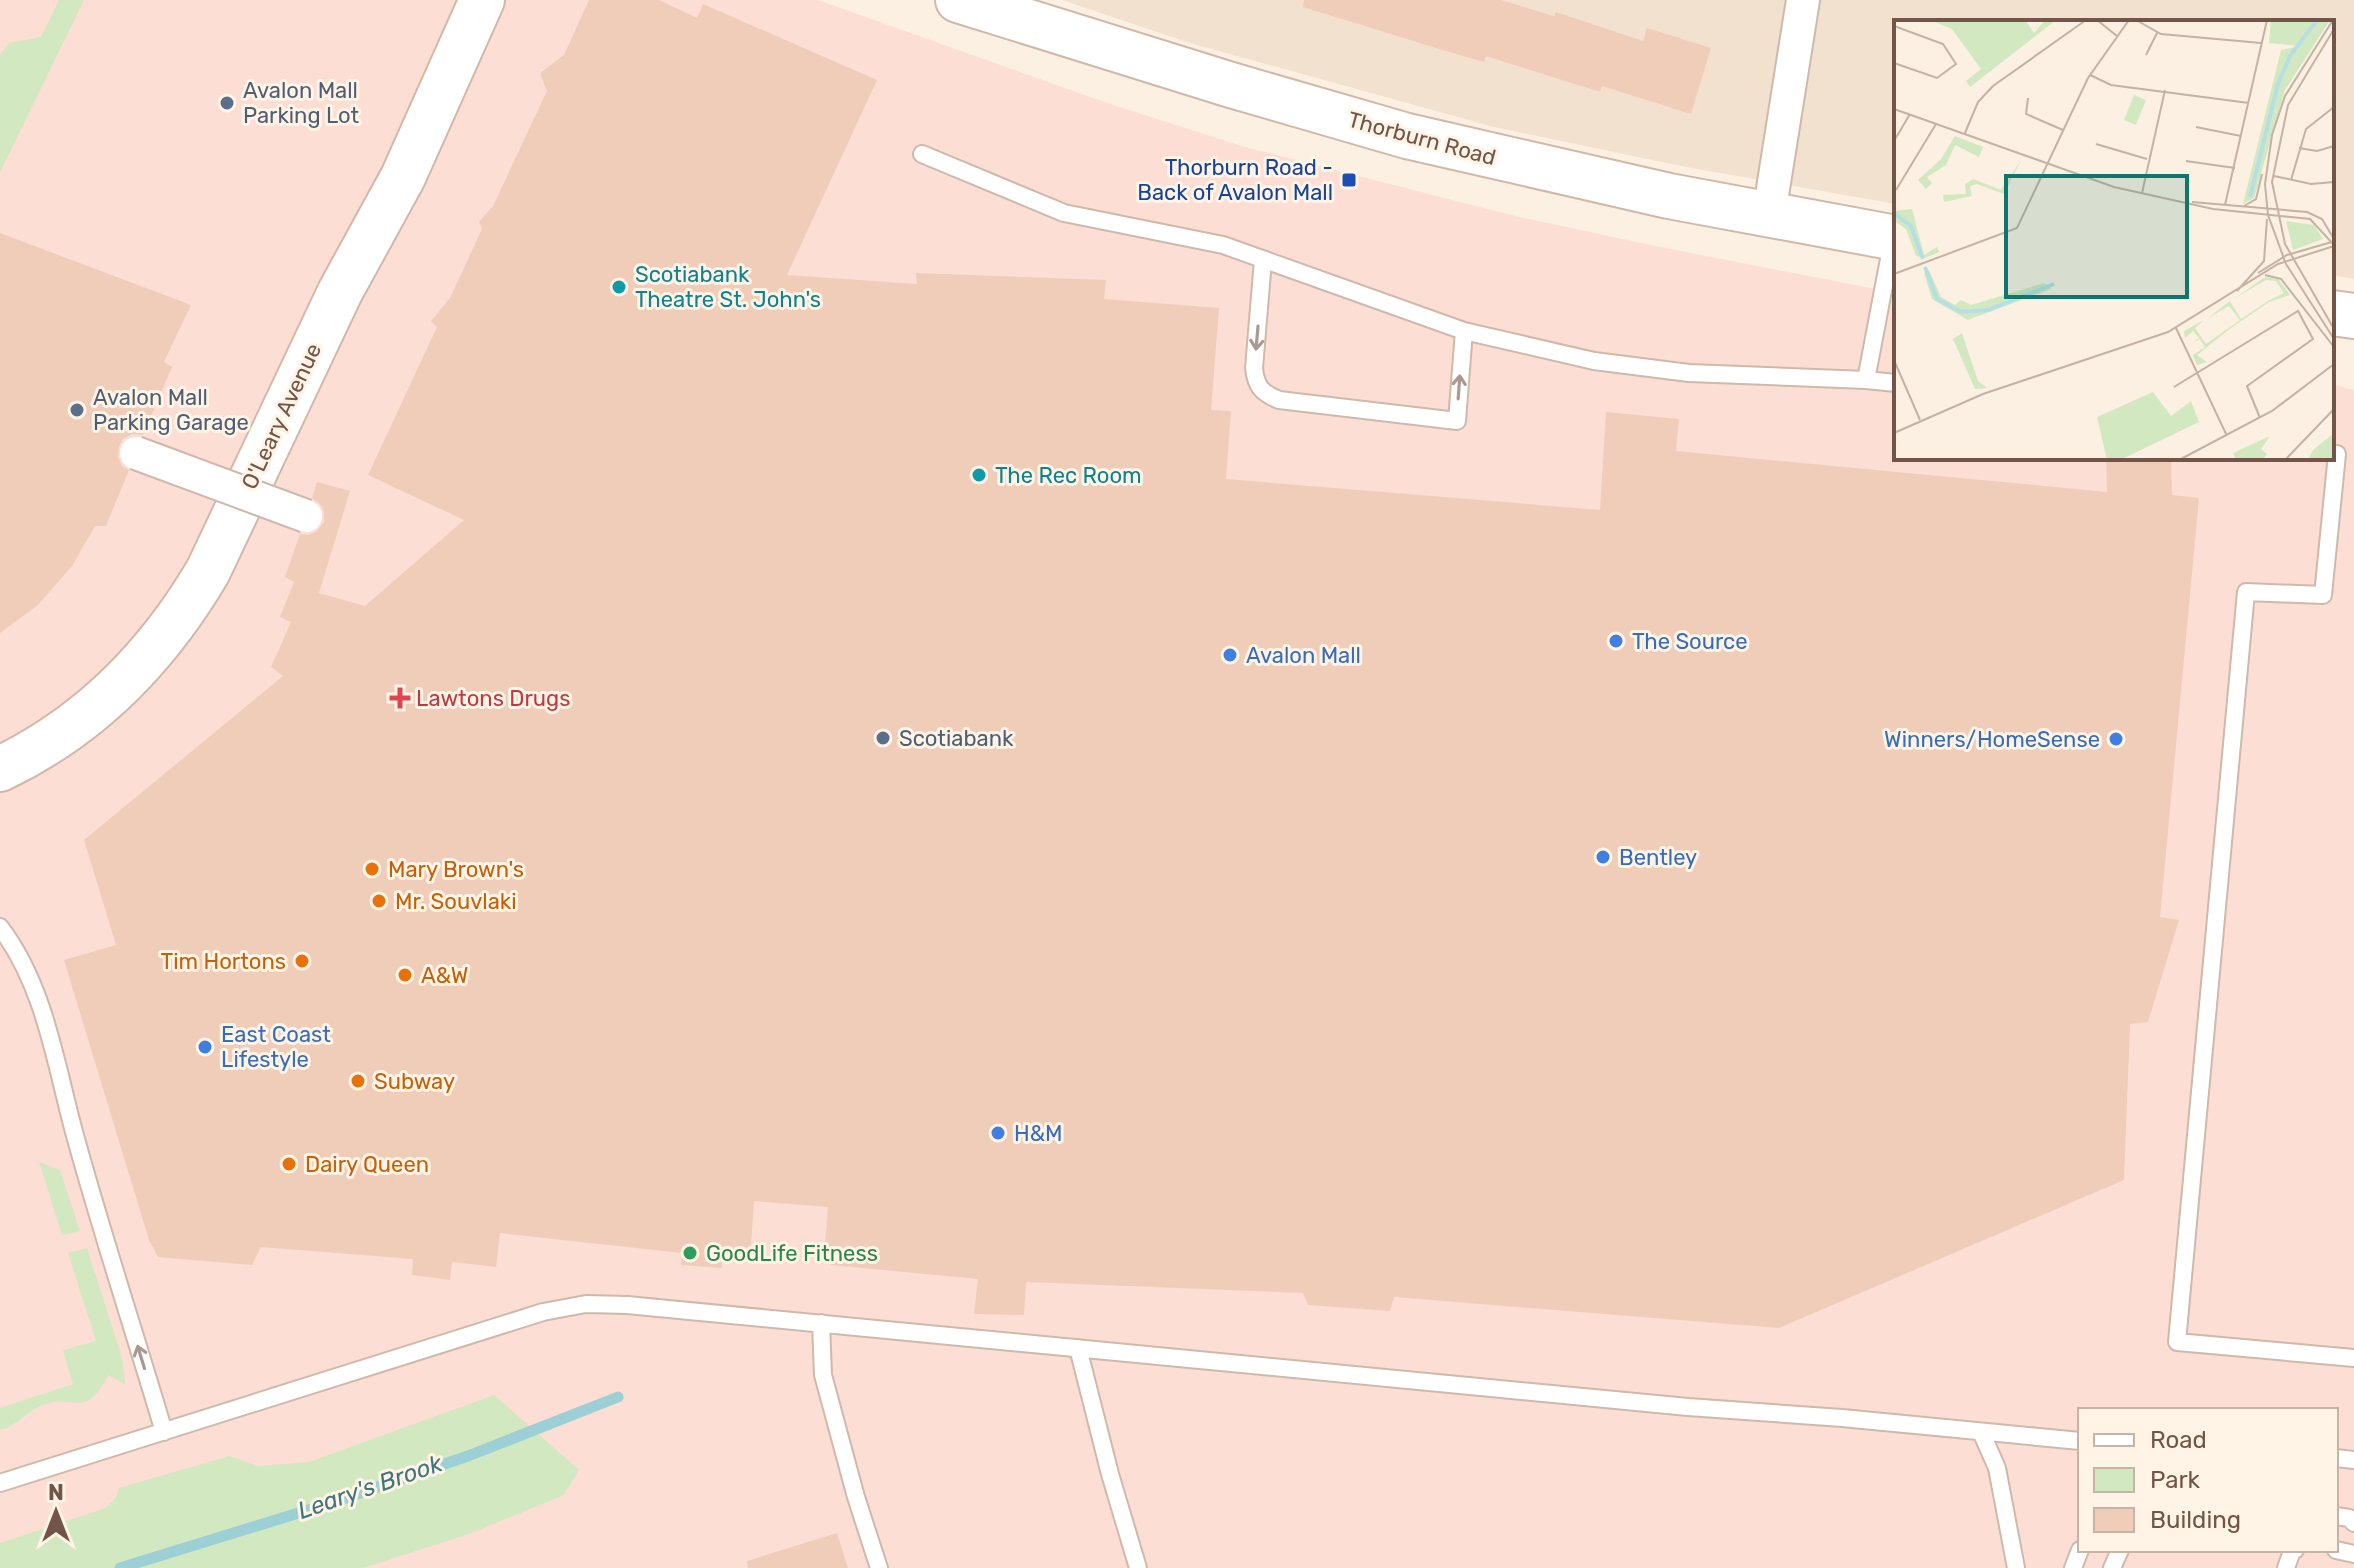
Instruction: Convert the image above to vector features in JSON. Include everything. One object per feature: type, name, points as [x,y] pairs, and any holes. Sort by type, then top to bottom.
[{"type":"main road","name":"O'Leary Avenue","points":[[0,769],[48,742],[111,694],[146,659],[187,607],[208,571],[340,292],[403,177],[482,0]]},
{"type":"main road","name":"Thorburn Road","points":[[958,0],[1407,136],[1524,164],[1894,237]]},
{"type":"main road","points":[[2334,313],[2354,316]]},
{"type":"street","points":[[1769,214],[1803,0]]},
{"type":"street","points":[[136,453],[306,516]]},
{"type":"lane","points":[[922,154],[1064,213],[1223,245],[1464,331],[1594,361],[1689,373],[1894,383]]},
{"type":"lane","points":[[1866,380],[1894,237]]},
{"type":"lane","points":[[1263,260],[1254,368],[1256,382],[1263,394],[1279,400],[1457,421],[1464,331]]},
{"type":"lane","points":[[2341,455],[2323,595],[2246,592],[2177,1342],[2354,1358]]},
{"type":"lane","points":[[0,927],[19,955],[42,1015],[164,1432]]},
{"type":"lane","points":[[0,1483],[543,1312],[586,1304],[627,1305],[1688,1407],[2078,1441]]},
{"type":"lane","points":[[821,1323],[823,1375],[879,1568]]},
{"type":"lane","points":[[1078,1348],[1138,1568]]},
{"type":"lane","points":[[1982,1434],[1997,1468],[2016,1568]]},
{"type":"shaded area","points":[[0,0],[818,0],[1110,104],[1245,147],[1515,216],[1894,293],[1894,460],[2334,460],[2334,385],[2354,390],[2354,1568],[0,1568]]},
{"type":"shaded area","points":[[1062,0],[2354,0],[2354,279],[2334,275],[2334,20],[1894,20],[1894,204],[1686,167],[1494,127],[1190,43]]},
{"type":"green space","points":[[59,0],[84,0],[0,172],[0,54],[9,43],[41,37]]},
{"type":"green space","points":[[39,1162],[60,1170],[80,1231],[62,1235]]},
{"type":"green space","points":[[87,1248],[122,1358],[125,1384],[108,1375],[100,1389],[85,1402],[50,1403],[0,1430],[0,1408],[73,1384],[63,1350],[96,1341],[68,1253]]},
{"type":"green space","points":[[494,1395],[579,1470],[564,1495],[469,1534],[363,1568],[0,1568],[0,1543],[106,1508],[119,1488],[229,1456],[258,1466],[309,1462]]},
{"type":"building","name":"Avalon Mall","points":[[589,0],[659,0],[697,18],[703,4],[877,80],[787,275],[917,284],[916,273],[1106,280],[1104,299],[1219,308],[1211,410],[1231,411],[1226,479],[1600,510],[1606,412],[1679,419],[1676,451],[2107,492],[2106,460],[2171,460],[2172,495],[2199,498],[2160,917],[2179,920],[2148,1022],[2130,1024],[2124,1180],[1779,1328],[1394,1297],[1390,1311],[1308,1305],[1303,1293],[1026,1282],[1024,1315],[974,1314],[978,1279],[831,1265],[832,1259],[824,1258],[828,1207],[754,1201],[750,1258],[721,1256],[722,1268],[681,1265],[682,1253],[500,1233],[496,1267],[452,1262],[450,1280],[412,1275],[413,1259],[261,1247],[252,1265],[158,1257],[149,1240],[64,960],[116,945],[84,840],[283,676],[271,667],[291,622],[280,617],[294,582],[285,577],[300,534],[317,531],[324,522],[321,505],[312,498],[317,482],[350,491],[319,593],[365,606],[464,520],[368,475],[437,327],[431,321],[450,298],[482,229],[479,222],[493,206],[547,91],[540,73],[564,55]]},
{"type":"building","points":[[1304,0],[1501,0],[1554,16],[1556,12],[1643,41],[1647,28],[1711,48],[1691,114],[1602,86],[1600,92],[1486,56],[1484,62],[1436,48],[1303,7]]},
{"type":"building","name":"Avalon Mall Parking Garage","points":[[0,233],[191,305],[164,362],[172,367],[143,435],[132,434],[123,439],[119,446],[118,457],[122,466],[129,470],[106,526],[95,526],[72,566],[38,605],[0,633]]},
{"type":"building","points":[[837,1533],[848,1568],[748,1568],[747,1561]]},
{"type":"waterway","name":"Leary's Brook","points":[[120,1568],[331,1503],[468,1456],[618,1397]]},
{"type":"place","name":"Avalon Mall Parking Lot","points":[[227,103]]},
{"type":"place","name":"Thorburn Road - Back of Avalon Mall","points":[[1349,180]]},
{"type":"place","name":"Scotiabank Theatre St. John's","points":[[619,287]]},
{"type":"place","name":"Avalon Mall Parking Garage","points":[[77,410]]},
{"type":"place","name":"The Rec Room","points":[[979,475]]},
{"type":"place","name":"The Source","points":[[1616,641]]},
{"type":"place","name":"Avalon Mall","points":[[1230,655]]},
{"type":"place","name":"Lawtons Drugs","points":[[400,698]]},
{"type":"place","name":"Scotiabank","points":[[883,738]]},
{"type":"place","name":"Winners/HomeSense","points":[[2116,739]]},
{"type":"place","name":"Bentley","points":[[1603,857]]},
{"type":"place","name":"Mary Brown's","points":[[372,869]]},
{"type":"place","name":"Mr. Souvlaki","points":[[379,901]]},
{"type":"place","name":"Tim Hortons","points":[[302,961]]},
{"type":"place","name":"A&W","points":[[405,975]]},
{"type":"place","name":"East Coast Lifestyle","points":[[205,1047]]},
{"type":"place","name":"Subway","points":[[358,1081]]},
{"type":"place","name":"H&M","points":[[998,1133]]},
{"type":"place","name":"Dairy Queen","points":[[289,1164]]},
{"type":"place","name":"GoodLife Fitness","points":[[690,1253]]}]
